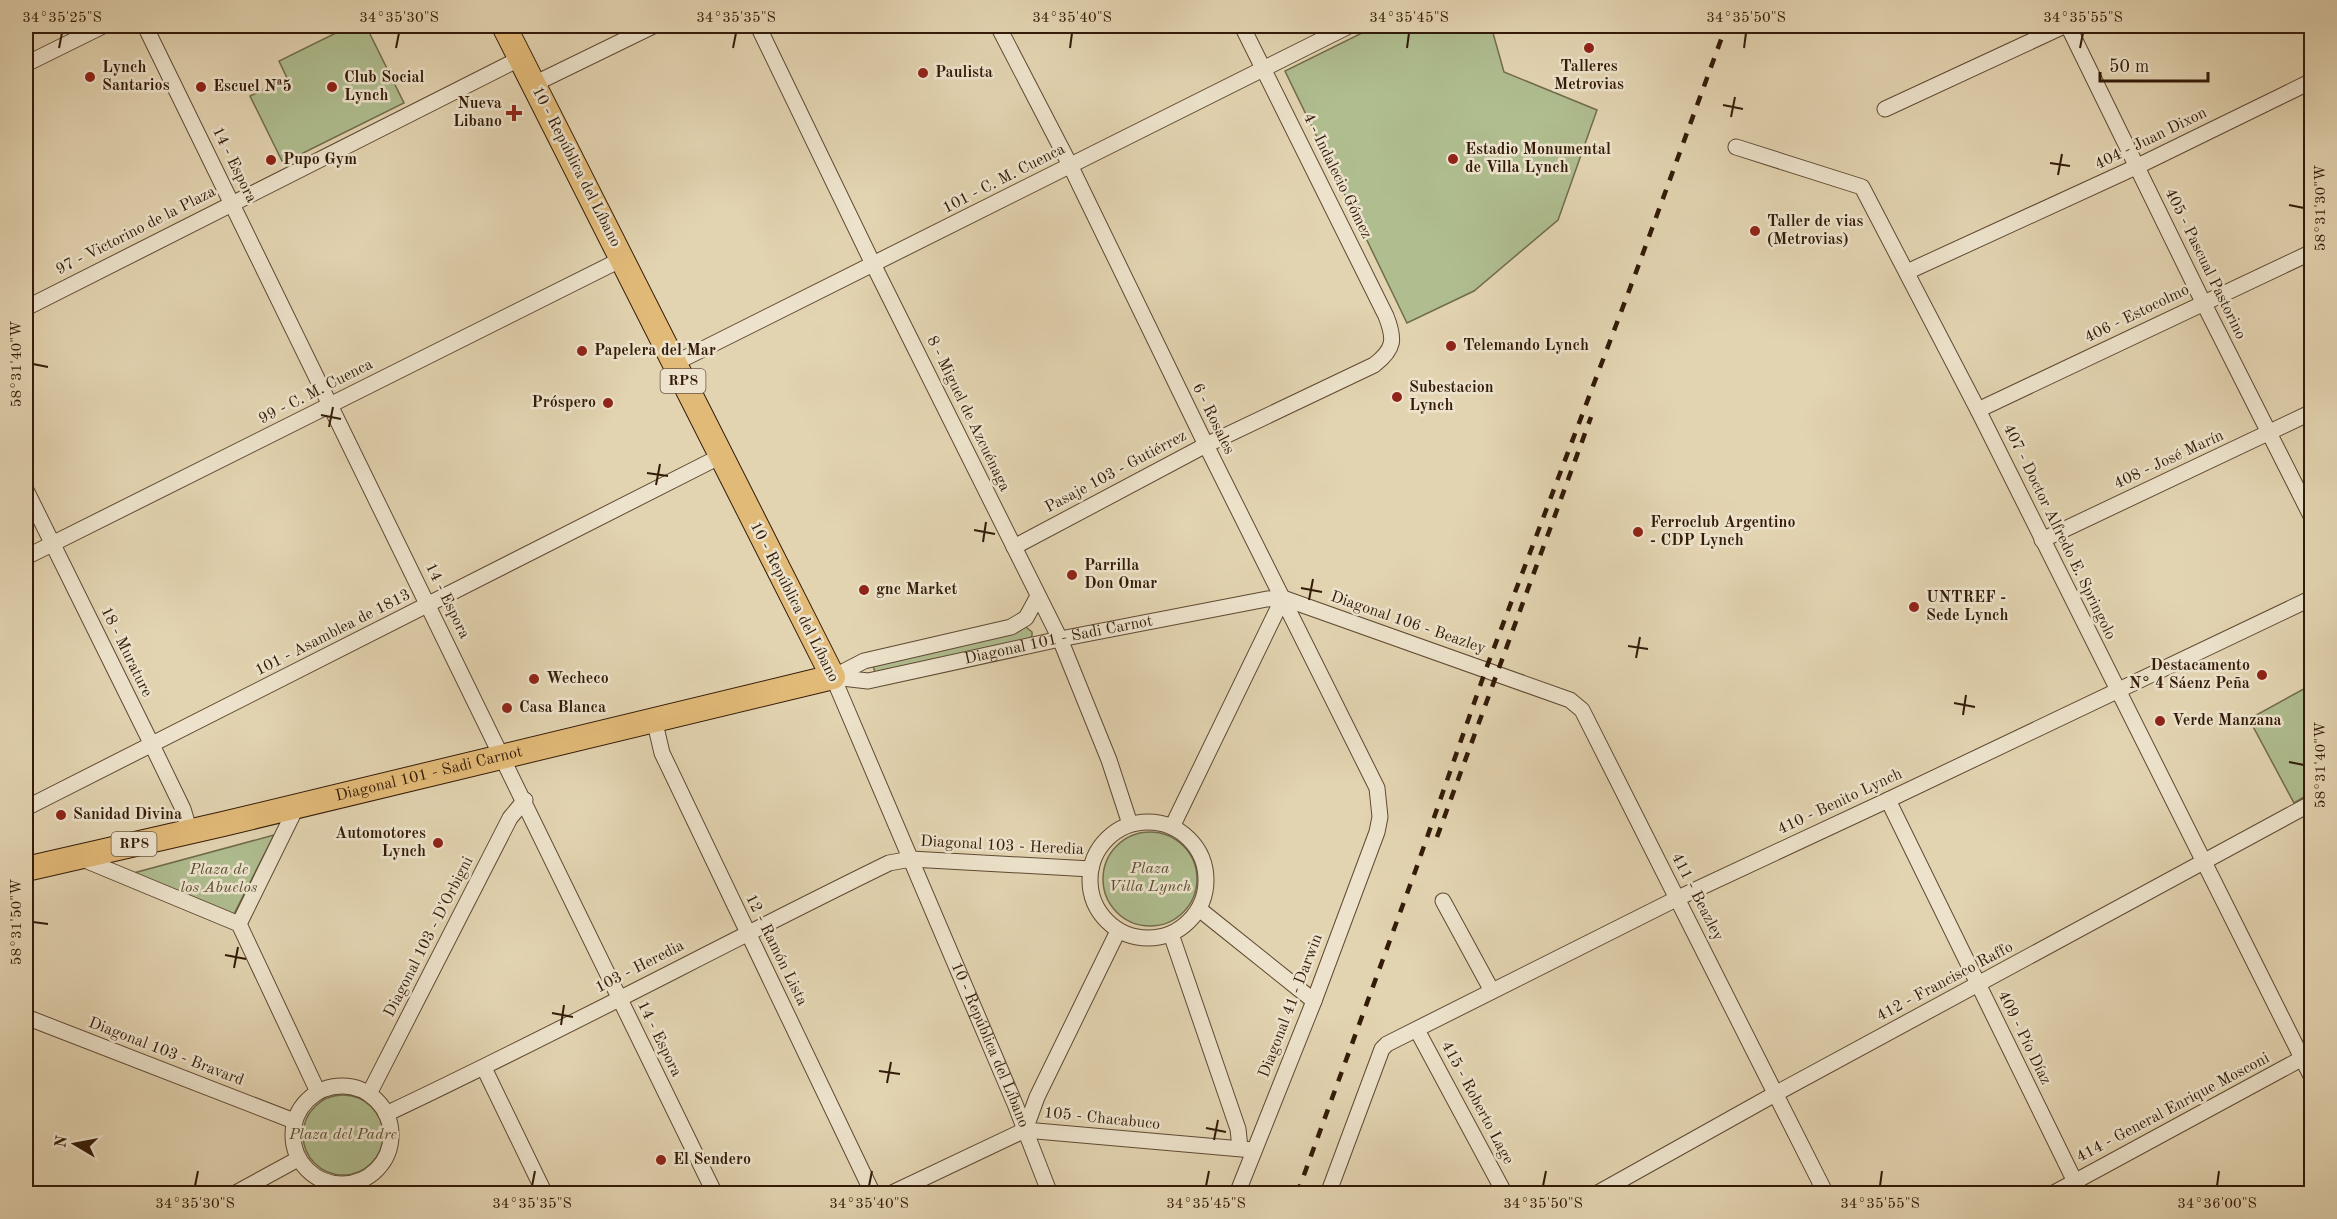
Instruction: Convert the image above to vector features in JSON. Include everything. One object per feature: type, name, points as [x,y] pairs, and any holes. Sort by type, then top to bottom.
[{"type":"main road","name":"10 - República del Líbano","points":[[504,26],[833,677]]},
{"type":"main road","name":"Diagonal 101 - Sadi Carnot","points":[[26,869],[190,832],[833,677]]},
{"type":"street","points":[[26,64],[103,26]]},
{"type":"street","name":"14 - Espora","points":[[145,26],[525,800],[715,1194]]},
{"type":"street","points":[[534,84],[653,26]]},
{"type":"street","name":"8 - Miguel de Azcuénaga","points":[[758,26],[873,264],[1060,639],[1109,760],[1131,825]]},
{"type":"street","name":"6 - Rosales","points":[[998,26],[1070,165],[1377,788],[1380,817],[1377,831]]},
{"type":"street","name":"4 - Indalecio Gómez","points":[[1242,26],[1386,316],[1392,330],[1392,345]]},
{"type":"street","name":"101 - C. M. Cuenca","points":[[675,363],[1349,26]]},
{"type":"street","points":[[1885,109],[2066,26]]},
{"type":"street","name":"405 - Pascual Pastorino","points":[[2066,26],[2312,518]]},
{"type":"street","name":"97 - Victorino de la Plaza","points":[[26,308],[521,58]]},
{"type":"street","name":"404 - Juan Dixon","points":[[1907,272],[2138,166],[2312,81]]},
{"type":"street","name":"407 - Doctor Alfredo E. Springolo","points":[[1736,147],[1862,187],[1978,410],[2204,861],[2307,1056],[2312,1078]]},
{"type":"street","name":"406 - Estocolmo","points":[[1978,410],[2312,252]]},
{"type":"street","name":"99 - C. M. Cuenca","points":[[26,557],[622,259]]},
{"type":"street","name":"Pasaje 103 - Gutiérrez","points":[[1014,547],[1206,445],[1374,365],[1385,356],[1392,345]]},
{"type":"street","name":"408 - José Marín","points":[[2042,540],[2312,412]]},
{"type":"street","name":"101 - Asamblea de 1813","points":[[26,808],[721,456]]},
{"type":"street","name":"18 - Murature","points":[[26,490],[183,808],[190,832]]},
{"type":"street","name":"Diagonal 101 - Sadi Carnot","points":[[833,677],[864,661],[1011,627],[1026,618],[1038,596]]},
{"type":"street","points":[[1172,827],[1283,598]]},
{"type":"street","name":"Diagonal 101 - Sadi Carnot","points":[[833,677],[868,681],[1060,639],[1267,599],[1283,598]]},
{"type":"street","name":"Diagonal 106 - Beazley","points":[[1283,598],[1486,669]]},
{"type":"street","name":"410 - Benito Lynch","points":[[1328,1194],[1382,1049],[1387,1044],[1678,898],[2312,598]]},
{"type":"street","name":"411 - Beazley","points":[[1486,669],[1570,700],[1582,710],[1826,1194]]},
{"type":"street","name":"10 - República del Líbano","points":[[833,677],[1050,1194]]},
{"type":"street","name":"12 - Ramón Lista","points":[[654,720],[662,753],[873,1194]]},
{"type":"street","name":"Diagonal 103 - D'Orbigni","points":[[369,1094],[510,818],[525,800]]},
{"type":"street","name":"409 - Pío Díaz","points":[[1888,800],[2078,1187]]},
{"type":"street","name":"412 - Francisco Raffo","points":[[1596,1194],[1775,1094],[2312,803]]},
{"type":"street","points":[[239,924],[297,806]]},
{"type":"street","points":[[1144,822],[1172,827],[1190,840],[1204,862],[1206,889],[1199,909],[1182,928],[1171,934],[1145,939],[1119,931],[1108,923],[1097,910],[1091,893],[1091,869],[1094,859],[1102,844],[1115,832],[1131,825],[1144,822]]},
{"type":"street","name":"Diagonal 41 - Darwin","points":[[1237,1194],[1246,1149],[1314,1001],[1377,831]]},
{"type":"street","points":[[78,857],[239,924],[318,1092]]},
{"type":"street","name":"Diagonal 103 - Heredia","points":[[911,859],[1091,869]]},
{"type":"street","name":"103 - Heredia","points":[[386,1114],[484,1068],[747,932],[889,863],[911,859]]},
{"type":"street","points":[[1443,901],[1492,991]]},
{"type":"street","points":[[1199,909],[1314,1001]]},
{"type":"street","points":[[1025,1130],[1037,1097],[1119,931]]},
{"type":"street","points":[[1171,934],[1246,1149]]},
{"type":"street","name":"Diagonal 103 - Bravard","points":[[26,1017],[294,1121]]},
{"type":"street","name":"415 - Roberto Lage","points":[[1417,1030],[1505,1194]]},
{"type":"street","name":"414 - General Enrique Mosconi","points":[[2052,1194],[2078,1187],[2307,1056]]},
{"type":"street","points":[[484,1068],[545,1194]]},
{"type":"street","points":[[330,1087],[357,1088],[369,1094],[386,1114],[391,1129],[388,1152],[366,1187],[333,1184],[313,1175],[298,1159],[292,1140],[294,1121],[300,1109],[318,1092],[330,1087]]},
{"type":"street","name":"105 - Chacabuco","points":[[890,1194],[1025,1130],[1246,1149]]},
{"type":"street","points":[[234,1194],[298,1159]]},
{"type":"green space","name":"Club Social Lynch","points":[[350,26],[366,26],[404,103],[283,163],[250,96],[287,78],[279,61]]},
{"type":"green space","name":"Estadio Monumental de Villa Lynch","points":[[1376,26],[1491,26],[1504,72],[1597,110],[1558,220],[1474,291],[1407,323],[1285,71]]},
{"type":"green space","points":[[1026,627],[1032,632],[1027,642],[880,675],[875,672],[873,666],[877,662]]},
{"type":"green space","points":[[2311,685],[2311,793],[2294,803],[2249,719]]},
{"type":"green space","name":"Plaza Villa Lynch","points":[[1150,832],[1168,835],[1183,846],[1194,861],[1197,879],[1194,897],[1183,912],[1168,923],[1150,926],[1132,923],[1117,912],[1106,897],[1103,879],[1106,861],[1117,846],[1132,835]]},
{"type":"green space","name":"Plaza de los Abuelos","points":[[274,835],[233,916],[130,874]]},
{"type":"green space","name":"Plaza del Padre","points":[[335,1095],[351,1095],[365,1101],[377,1113],[383,1127],[383,1143],[377,1157],[365,1169],[351,1175],[335,1175],[321,1169],[309,1157],[303,1143],[303,1127],[309,1113],[321,1101]]},
{"type":"railway","points":[[1297,1194],[1416,869],[1486,669],[1635,275],[1726,26]]},
{"type":"railway","points":[[1437,837],[1591,417]]},
{"type":"place","name":"Talleres Metrovias","points":[[1589,48]]},
{"type":"place","name":"Paulista","points":[[923,73]]},
{"type":"place","name":"Lynch Santarios","points":[[90,77]]},
{"type":"place","name":"Escuel Nª5","points":[[201,87]]},
{"type":"place","name":"Club Social Lynch","points":[[332,87]]},
{"type":"place","name":"Nueva Libano","points":[[514,113]]},
{"type":"place","name":"Estadio Monumental de Villa Lynch","points":[[1453,159]]},
{"type":"place","name":"Pupo Gym","points":[[271,160]]},
{"type":"place","name":"Taller de vias (Metrovias)","points":[[1755,231]]},
{"type":"place","name":"Telemando Lynch","points":[[1451,346]]},
{"type":"place","name":"Papelera del Mar","points":[[582,351]]},
{"type":"place","name":"Subestacion Lynch","points":[[1397,397]]},
{"type":"place","name":"Próspero","points":[[608,403]]},
{"type":"place","name":"Ferroclub Argentino - CDP Lynch","points":[[1638,532]]},
{"type":"place","name":"Parrilla Don Omar","points":[[1072,575]]},
{"type":"place","name":"gnc Market","points":[[864,590]]},
{"type":"place","name":"UNTREF - Sede Lynch","points":[[1914,607]]},
{"type":"place","name":"Destacamento N° 4 Sáenz Peña","points":[[2262,675]]},
{"type":"place","name":"Wecheco","points":[[534,679]]},
{"type":"place","name":"Casa Blanca","points":[[507,708]]},
{"type":"place","name":"Verde Manzana","points":[[2160,721]]},
{"type":"place","name":"Sanidad Divina","points":[[61,815]]},
{"type":"place","name":"Automotores Lynch","points":[[438,843]]},
{"type":"place","name":"El Sendero","points":[[661,1160]]}]
